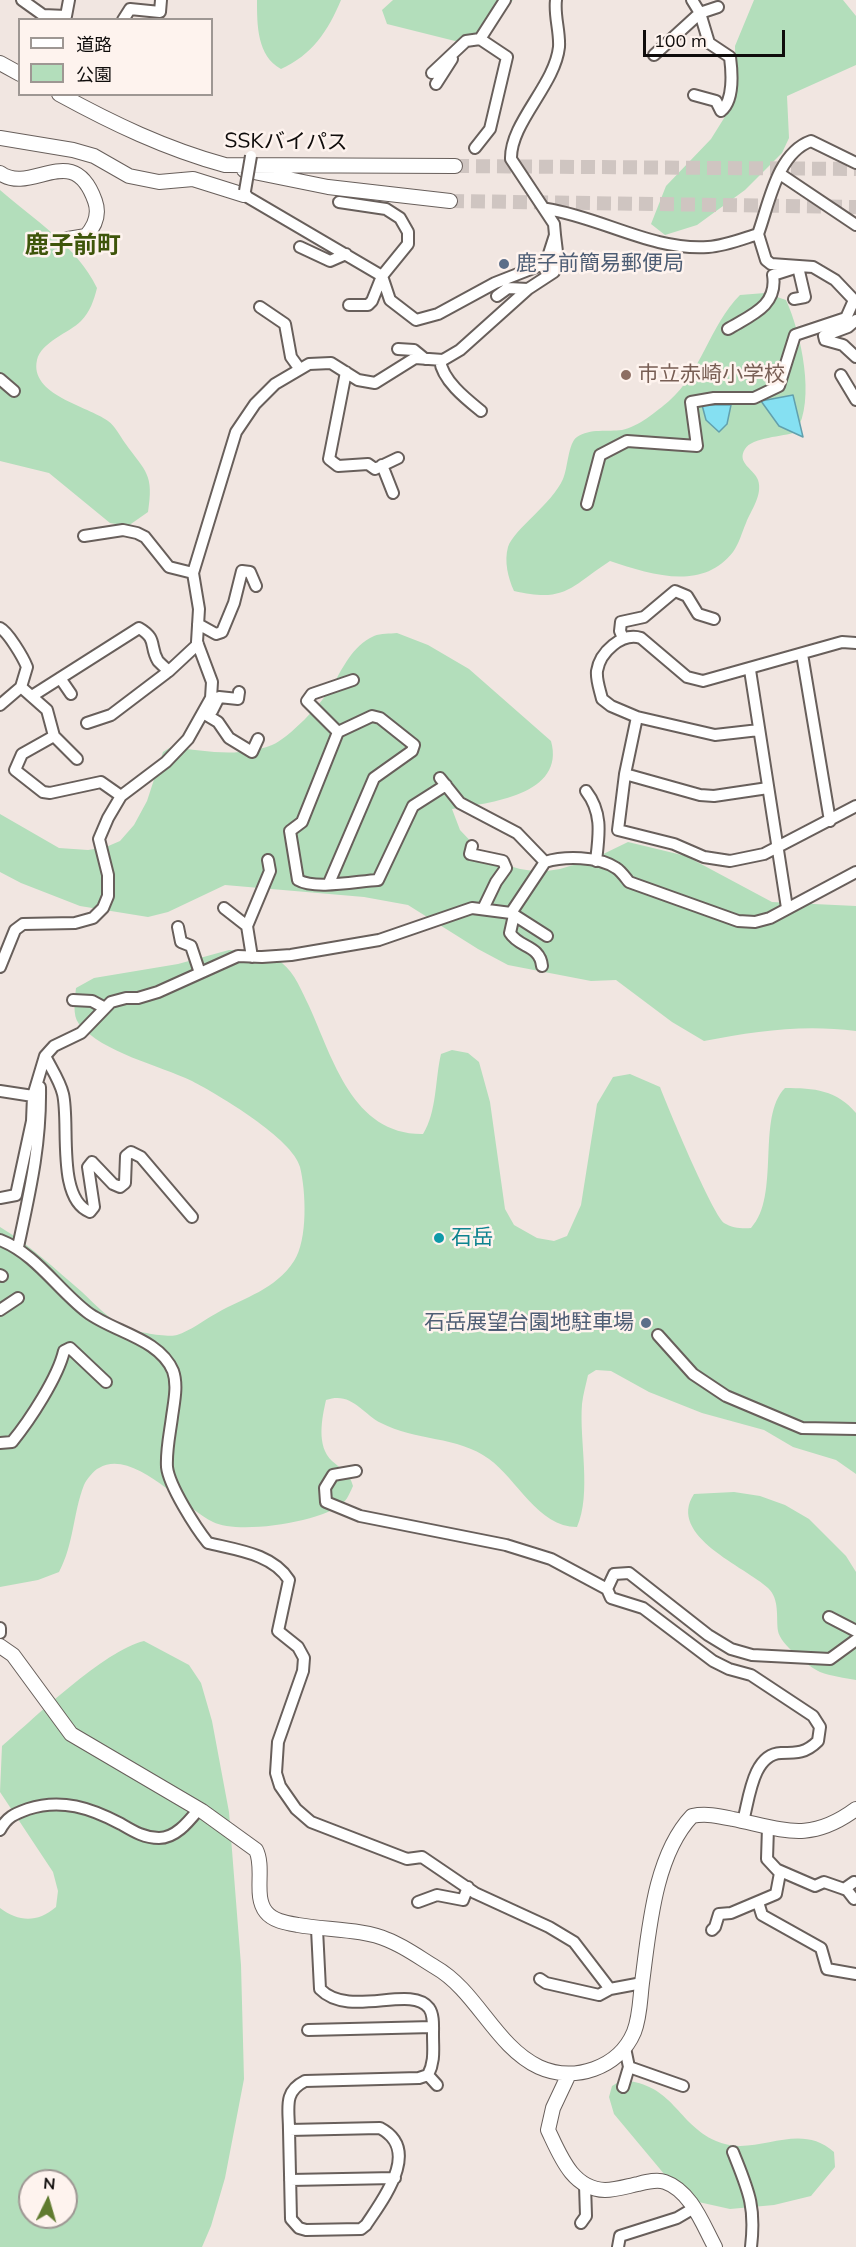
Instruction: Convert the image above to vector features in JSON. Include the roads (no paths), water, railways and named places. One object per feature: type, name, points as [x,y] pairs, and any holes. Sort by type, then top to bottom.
[{"type":"street","points":[[22,0],[43,15],[66,16],[69,0]]},
{"type":"street","points":[[122,0],[130,9],[160,12],[161,0]]},
{"type":"street","points":[[480,39],[505,0]]},
{"type":"street","points":[[556,0],[554,15],[559,47],[538,99],[524,121],[511,151],[514,164],[540,205],[547,209],[574,213],[656,241],[686,246],[709,247],[758,234]]},
{"type":"street","points":[[692,0],[700,13],[709,43],[727,53],[732,70],[729,95],[725,108],[721,111],[716,101],[694,95]]},
{"type":"street","points":[[654,55],[700,13],[718,6]]},
{"type":"street","points":[[124,18],[130,9]]},
{"type":"street","points":[[434,79],[466,41],[480,39],[507,57],[490,129],[475,148]]},
{"type":"street","points":[[0,63],[18,73]]},
{"type":"street","name":"SSKバイパス","points":[[63,96],[119,127],[200,158],[225,165],[455,166]]},
{"type":"street","points":[[0,138],[74,150],[94,156],[129,176],[159,182],[194,179],[244,193],[382,276],[390,300],[416,320],[422,320],[495,283],[546,263],[555,235]]},
{"type":"street","points":[[586,504],[600,455],[627,441],[697,446],[691,402],[714,398],[754,398],[779,386],[795,335],[846,318],[855,302],[835,280],[813,267],[771,264],[766,260],[758,234],[780,174],[790,155],[802,144],[811,141],[856,163]]},
{"type":"street","points":[[244,193],[251,156]]},
{"type":"street","points":[[225,165],[328,187],[450,201]]},
{"type":"street","points":[[0,173],[12,178],[62,171],[73,172],[84,178],[90,186],[97,206],[97,219],[86,236],[68,239]]},
{"type":"street","points":[[780,174],[856,225]]},
{"type":"street","points":[[339,201],[386,208],[400,218],[408,232],[408,244],[382,276],[372,301],[368,305],[349,305]]},
{"type":"street","points":[[206,715],[211,698],[212,682],[198,644],[199,609],[193,573],[236,432],[255,404],[268,390],[299,368],[320,362],[331,363],[358,380],[375,382],[415,358],[440,360],[460,350],[528,290],[554,272],[558,260],[554,224],[547,209]]},
{"type":"street","points":[[300,247],[330,261],[346,254]]},
{"type":"street","points":[[798,267],[805,297]]},
{"type":"street","points":[[728,329],[766,307],[774,284],[773,275],[798,267]]},
{"type":"street","points":[[497,296],[508,288],[528,290]]},
{"type":"street","points":[[260,307],[285,324],[291,357],[299,368]]},
{"type":"street","points":[[856,320],[848,327],[824,336],[825,340],[843,345],[856,357]]},
{"type":"street","points":[[399,349],[414,350],[425,359]]},
{"type":"street","points":[[440,360],[441,369],[469,401],[482,411]]},
{"type":"street","points":[[345,372],[329,459],[338,466],[368,464],[375,469],[398,458]]},
{"type":"street","points":[[841,375],[856,400]]},
{"type":"street","points":[[0,379],[14,391]]},
{"type":"street","points":[[382,465],[393,493]]},
{"type":"street","points":[[84,536],[123,530],[137,533],[145,537],[169,567],[193,573]]},
{"type":"street","points":[[198,624],[216,634],[222,632],[234,603],[242,571],[250,572],[256,586]]},
{"type":"street","points":[[623,638],[620,631],[621,622],[644,617],[675,591],[687,596],[698,614],[714,620]]},
{"type":"street","points":[[0,628],[5,630],[12,645],[19,648],[27,667],[21,687],[0,705]]},
{"type":"street","points":[[32,696],[140,628],[148,633],[153,641],[158,660],[169,671]]},
{"type":"street","points":[[759,730],[715,735],[637,717],[611,706],[602,699],[597,674],[600,662],[623,638],[632,635],[641,638],[674,668],[703,681],[750,670],[842,642],[856,643]]},
{"type":"street","points":[[87,723],[111,715],[169,671],[198,644]]},
{"type":"street","points":[[802,654],[830,821]]},
{"type":"street","points":[[750,670],[787,908]]},
{"type":"street","points":[[60,678],[71,694]]},
{"type":"street","points":[[338,732],[307,701],[312,694],[348,678]]},
{"type":"street","points":[[21,687],[47,710],[54,736],[77,759]]},
{"type":"street","points":[[0,967],[15,930],[23,924],[75,923],[93,918],[103,908],[108,896],[108,875],[99,839],[121,796],[166,762],[188,739],[219,697],[238,699],[239,692]]},
{"type":"street","points":[[206,715],[218,722],[229,738],[252,752],[258,739]]},
{"type":"street","points":[[329,884],[374,778],[412,751],[414,745],[380,718],[372,716],[338,732],[302,822],[290,831],[298,880],[307,885],[329,884],[378,879],[413,806],[443,782],[460,803],[517,833],[545,862]]},
{"type":"street","points":[[637,717],[625,774],[618,830],[674,844],[704,857],[730,861],[764,854],[856,806]]},
{"type":"street","points":[[54,736],[34,741],[22,754],[15,770],[43,792],[50,793],[101,782],[121,796]]},
{"type":"street","points":[[625,774],[714,796],[768,788]]},
{"type":"street","points":[[586,791],[593,800],[600,826],[596,861]]},
{"type":"street","points":[[470,854],[503,861],[506,868],[496,882],[483,909]]},
{"type":"street","points":[[542,966],[540,954],[514,940],[510,933],[512,914],[545,862],[556,859],[596,861],[618,868],[629,882],[738,921],[763,920],[856,872]]},
{"type":"street","points":[[252,957],[247,926],[270,871],[268,860]]},
{"type":"street","points":[[224,908],[247,926]]},
{"type":"street","points":[[0,1198],[16,1195],[32,1121],[33,1096],[45,1056],[54,1046],[81,1033],[111,1002],[138,999],[238,956],[291,955],[379,940],[459,911],[483,909],[512,914],[547,936]]},
{"type":"street","points":[[178,927],[181,942],[191,946],[200,973]]},
{"type":"street","points":[[73,1000],[92,1001],[105,1008]]},
{"type":"street","points":[[45,1056],[63,1093],[68,1170],[73,1193],[81,1208],[90,1212],[94,1207],[88,1167],[92,1162],[113,1184],[120,1187],[125,1183],[126,1156],[131,1152],[141,1157],[192,1217]]},
{"type":"street","points":[[18,1247],[37,1155],[40,1129],[39,1077]]},
{"type":"street","points":[[0,1091],[33,1096]]},
{"type":"street","points":[[0,1240],[18,1247],[88,1313],[154,1348],[166,1359],[173,1372],[175,1385],[167,1454],[168,1470],[188,1515],[208,1543],[250,1553],[280,1566],[289,1580],[278,1631],[298,1647],[304,1658],[303,1671],[278,1742],[276,1773],[280,1786],[296,1809],[311,1822],[406,1859],[422,1857],[468,1887],[549,1927],[574,1942],[610,1989]]},
{"type":"street","points":[[0,1310],[18,1298]]},
{"type":"street","points":[[658,1335],[693,1374],[726,1396],[802,1428],[856,1429]]},
{"type":"street","points":[[0,1443],[12,1442],[21,1431],[61,1366],[64,1351],[70,1348],[106,1382]]},
{"type":"street","points":[[356,1471],[333,1475],[325,1488],[327,1502],[360,1516],[506,1545],[551,1559],[607,1589],[611,1598],[643,1608],[713,1660],[751,1675],[813,1716],[820,1727],[818,1740],[810,1748],[796,1754],[778,1753],[765,1759],[757,1770],[744,1821]]},
{"type":"street","points":[[607,1589],[614,1574],[629,1573],[708,1635],[731,1649],[752,1654],[830,1659],[856,1640]]},
{"type":"street","points":[[829,1617],[856,1631]]},
{"type":"street","points":[[0,1628],[0,1633]]},
{"type":"street","points":[[0,1646],[13,1655],[71,1734],[199,1809],[256,1850],[260,1858],[261,1899],[264,1910],[278,1920],[317,1929],[377,1936],[405,1950],[447,1973],[518,2054],[539,2067],[569,2074],[591,2071],[607,2063],[625,2048],[634,2031],[655,1897],[672,1845],[692,1816],[700,1814],[802,1832],[821,1830],[856,1809]]},
{"type":"street","points":[[0,1830],[5,1820],[12,1815],[43,1804],[61,1803],[104,1815],[143,1836],[161,1838],[184,1826],[199,1809]]},
{"type":"street","points":[[768,1827],[767,1859],[778,1870],[814,1886],[824,1882],[844,1889],[854,1899]]},
{"type":"street","points":[[712,1930],[716,1928],[719,1914],[731,1913],[776,1894],[778,1870]]},
{"type":"street","points":[[844,1889],[854,1882]]},
{"type":"street","points":[[418,1902],[437,1895],[463,1900],[468,1887]]},
{"type":"street","points":[[758,1902],[762,1915],[820,1948],[827,1969],[856,1974]]},
{"type":"street","points":[[289,2130],[381,2128],[390,2133],[396,2141],[399,2168],[366,2225],[361,2229],[306,2230],[299,2228],[291,2219],[289,2130],[289,2094],[294,2087],[305,2081],[419,2078],[428,2075],[434,2063],[432,2013],[428,2006],[416,2000],[341,2002],[329,1998],[320,1989],[317,1929]]},
{"type":"street","points":[[540,1979],[546,1983],[599,1995],[610,1989],[642,1983]]},
{"type":"street","points":[[315,2033],[433,2027]]},
{"type":"street","points":[[623,2087],[629,2067],[625,2048]]},
{"type":"street","points":[[629,2067],[683,2086]]},
{"type":"street","points":[[569,2074],[553,2108],[548,2130],[573,2176],[585,2185],[605,2190],[656,2181],[666,2182],[683,2194],[694,2208],[715,2247]]},
{"type":"street","points":[[428,2075],[436,2085]]},
{"type":"street","points":[[733,2152],[749,2195],[754,2217],[752,2247]]},
{"type":"street","points":[[290,2180],[395,2178]]},
{"type":"street","points":[[581,2223],[586,2216],[585,2185]]},
{"type":"street","points":[[618,2247],[620,2236],[677,2218],[694,2208]]},
{"type":"water","points":[[793,395],[803,437],[779,426],[761,401]]},
{"type":"water","points":[[702,405],[731,405],[727,424],[719,432],[706,420]]},
{"type":"tunnel","points":[[455,166],[856,169]]},
{"type":"tunnel","points":[[450,201],[856,207]]},
{"type":"place","name":"鹿子前簡易郵便局","points":[[504,264]]},
{"type":"place","name":"市立赤崎小学校","points":[[626,375]]},
{"type":"place","name":"石岳","points":[[439,1238]]},
{"type":"place","name":"石岳展望台園地駐車場","points":[[646,1323]]},
{"type":"district","name":"鹿子前町","points":[[73,246]]}]
